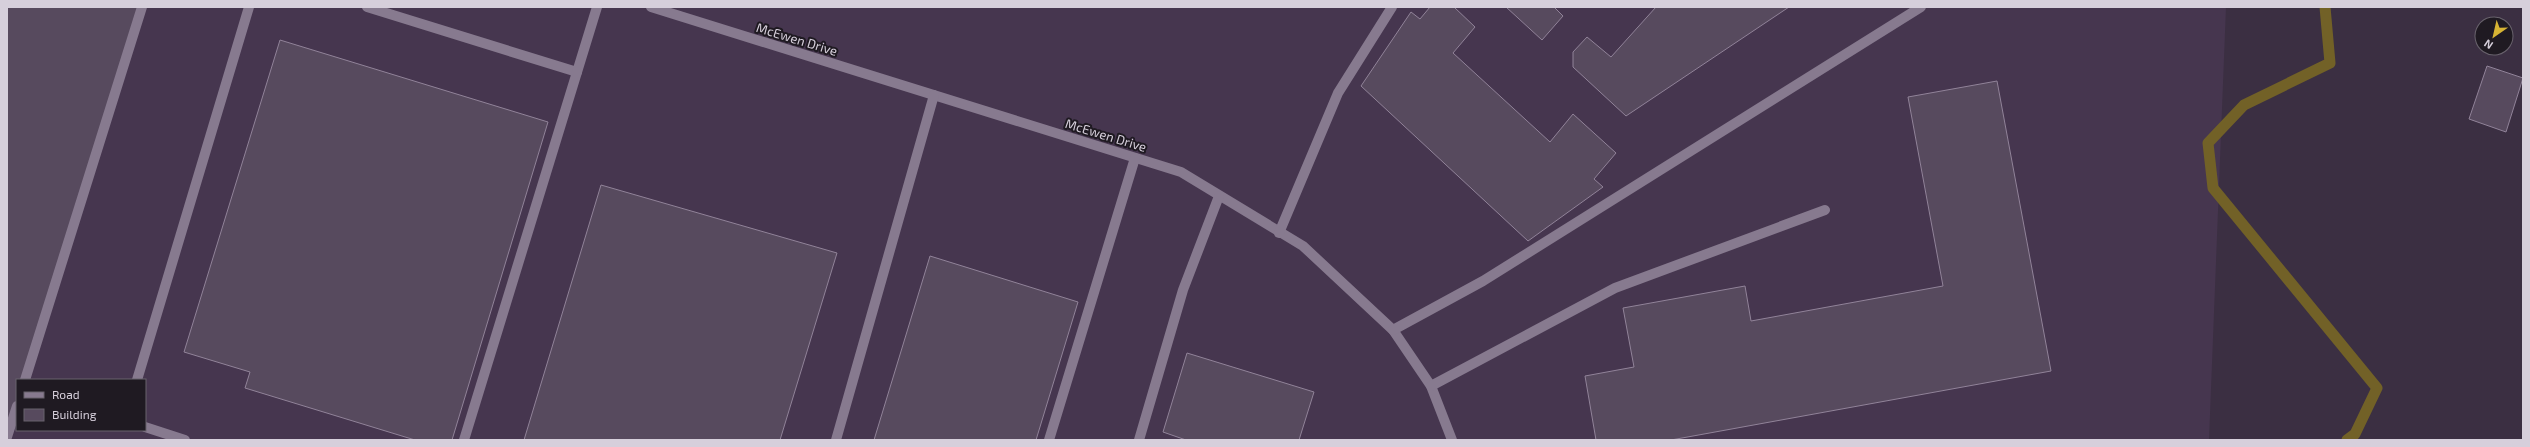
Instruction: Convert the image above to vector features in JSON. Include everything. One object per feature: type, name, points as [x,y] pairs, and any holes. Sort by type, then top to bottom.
[{"type":"street","points":[[25,379],[142,7]]},
{"type":"street","points":[[137,379],[249,7]]},
{"type":"street","points":[[367,7],[577,72]]},
{"type":"street","points":[[464,440],[597,7]]},
{"type":"street","name":"McEwen Drive","points":[[651,7],[1181,172],[1279,233],[1303,246],[1393,330],[1431,386],[1452,440]]},
{"type":"street","points":[[1279,233],[1338,93],[1392,7]]},
{"type":"street","points":[[1393,330],[1483,281],[1921,7]]},
{"type":"street","points":[[836,440],[934,95]]},
{"type":"street","points":[[1049,440],[1135,158]]},
{"type":"street","points":[[1139,440],[1183,290],[1219,196]]},
{"type":"street","points":[[1431,386],[1615,288],[1825,210]]},
{"type":"street","points":[[7,437],[16,409]]},
{"type":"street","points":[[146,427],[185,440]]},
{"type":"shaded area","points":[[7,7],[2226,7],[2209,440],[7,440]]},
{"type":"building","points":[[7,7],[138,7],[24,379],[16,379],[16,406],[7,431]]},
{"type":"building","points":[[1430,7],[1454,7],[1475,27],[1453,53],[1550,142],[1573,114],[1616,153],[1594,179],[1603,187],[1528,241],[1361,86],[1411,12],[1420,19]]},
{"type":"building","points":[[1506,7],[1554,7],[1563,16],[1542,40]]},
{"type":"building","points":[[1656,7],[1789,7],[1626,116],[1573,67],[1573,52],[1587,37],[1611,57]]},
{"type":"building","points":[[280,40],[548,122],[452,440],[415,440],[245,388],[250,372],[184,352]]},
{"type":"building","points":[[2487,66],[2523,78],[2506,132],[2469,119]]},
{"type":"building","points":[[1997,81],[2051,371],[1671,440],[1596,440],[1585,376],[1634,367],[1623,308],[1745,286],[1751,321],[1943,286],[1908,97]]},
{"type":"building","points":[[601,185],[837,253],[780,440],[524,440]]},
{"type":"building","points":[[930,256],[1078,302],[1036,440],[874,440]]},
{"type":"building","points":[[1187,353],[1314,392],[1299,440],[1186,440],[1163,432]]},
{"type":"waterway","points":[[2325,7],[2330,63],[2244,105],[2208,143],[2213,188],[2377,388],[2355,434],[2347,440]]}]
